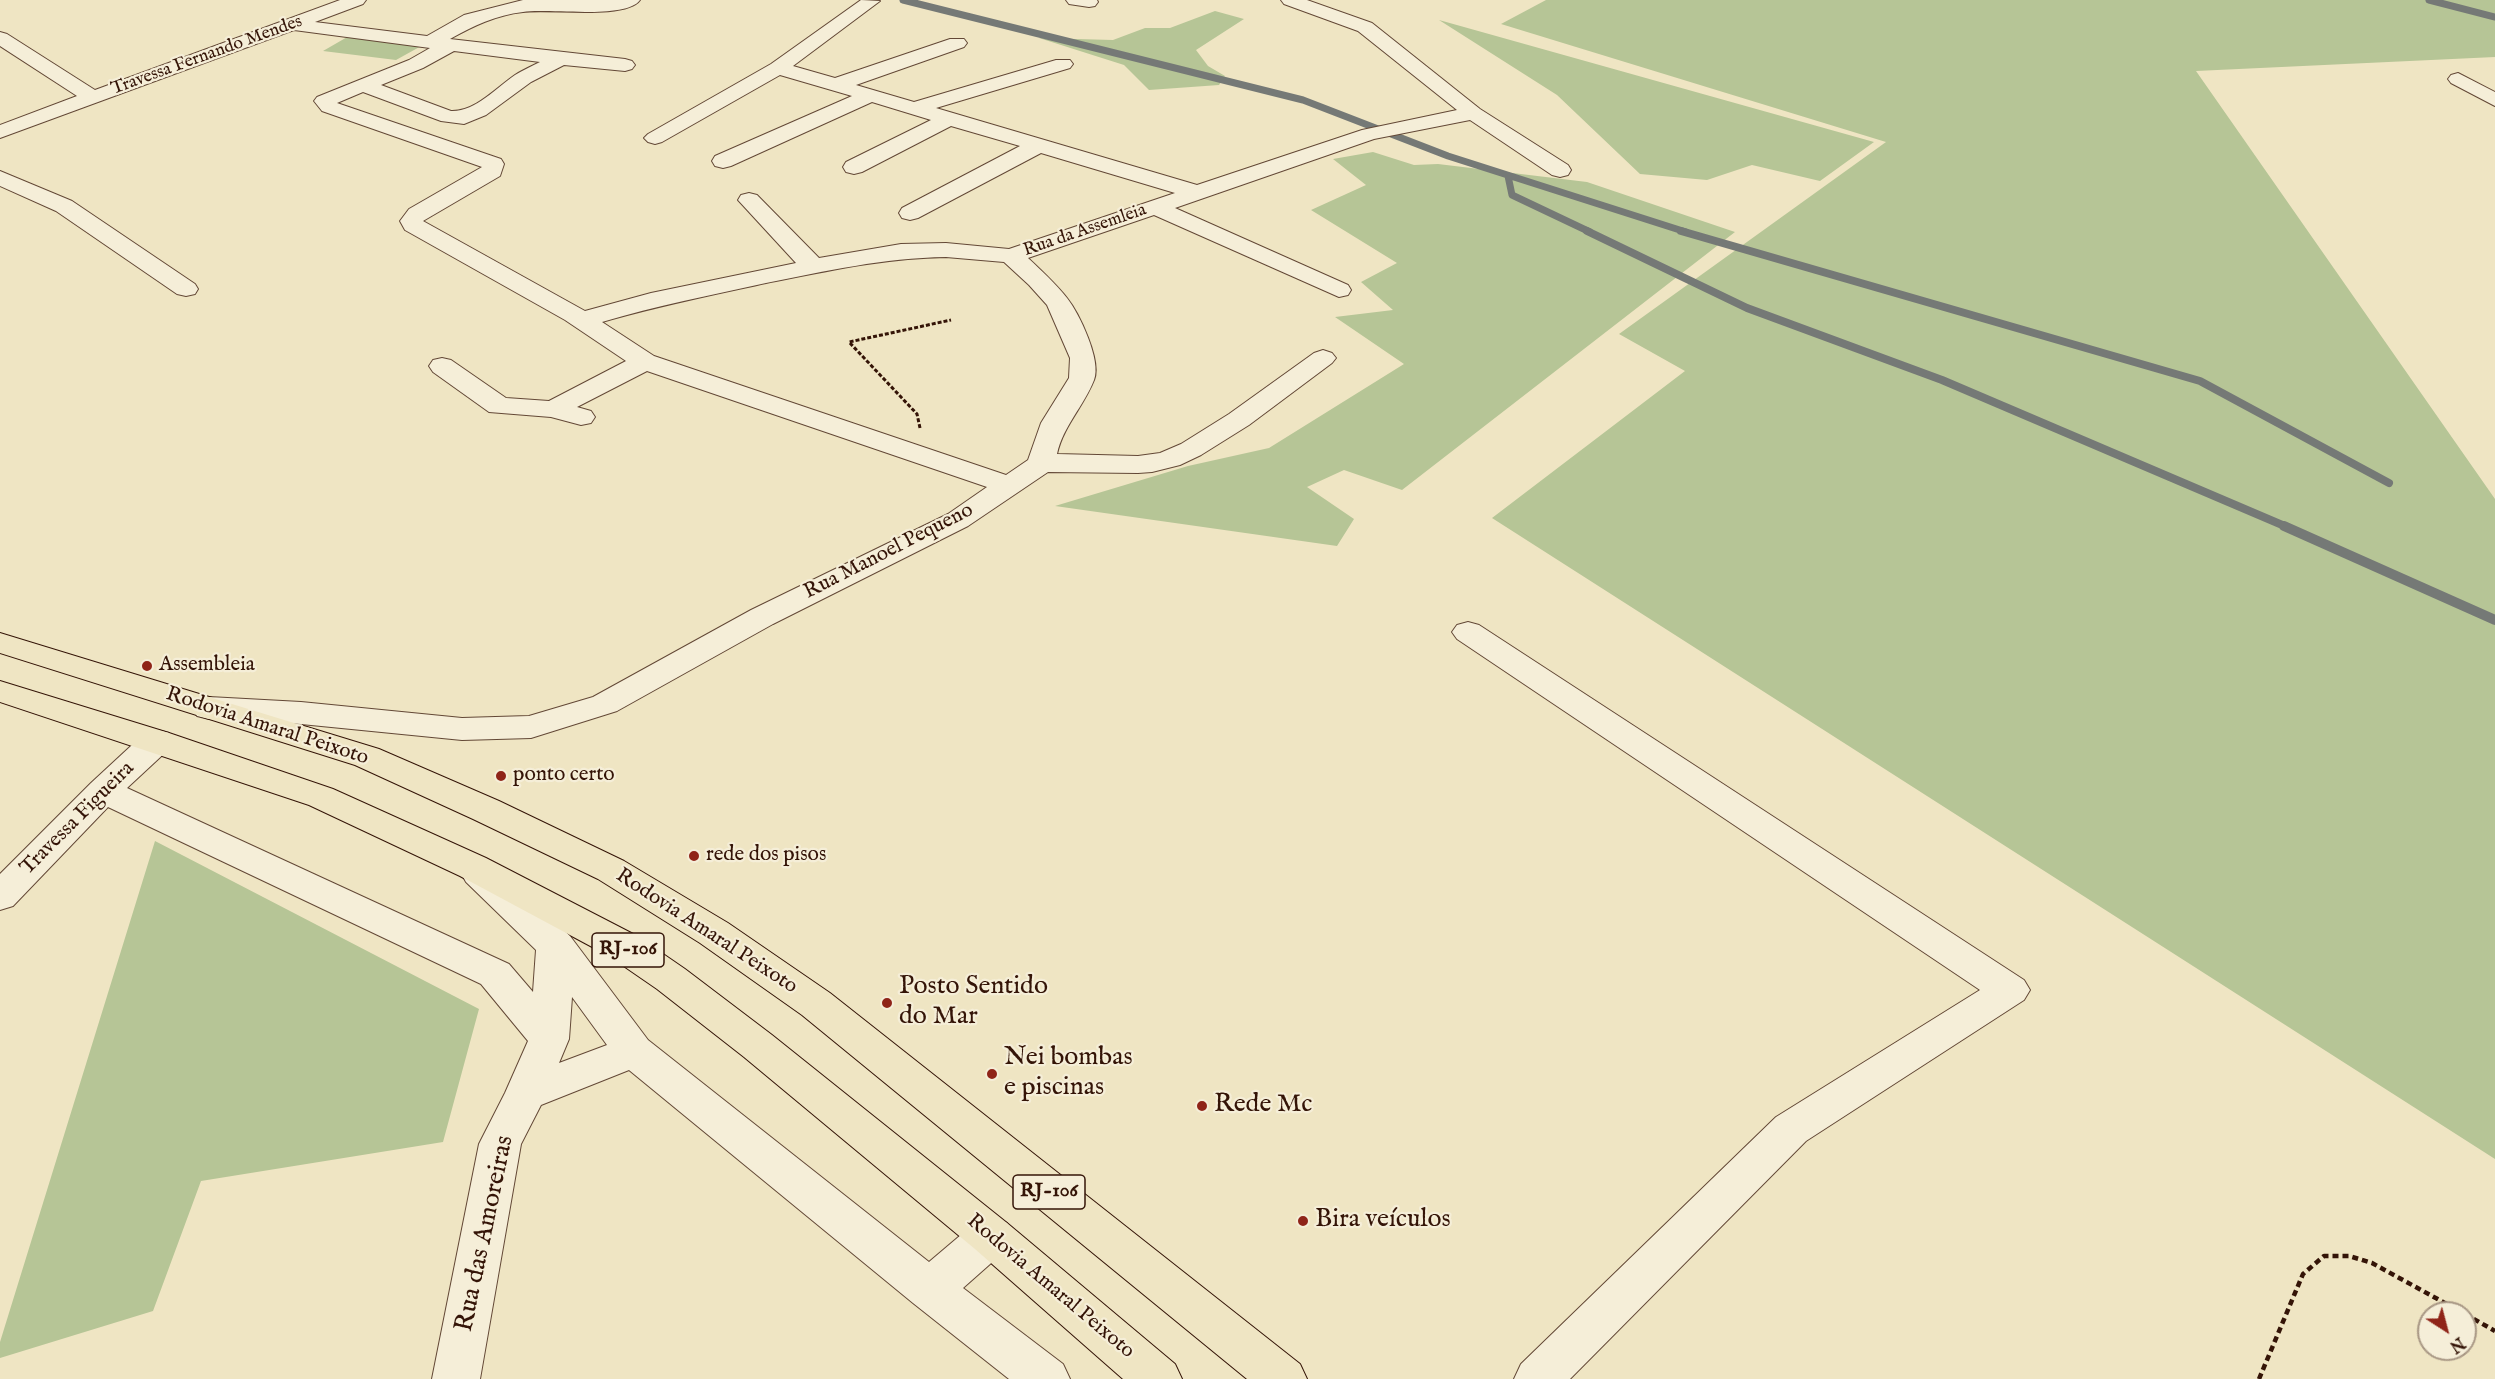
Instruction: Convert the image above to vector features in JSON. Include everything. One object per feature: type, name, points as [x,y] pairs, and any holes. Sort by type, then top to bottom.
[{"type":"highway","name":"Rodovia Amaral Peixoto","points":[[0,643],[367,758],[486,810],[611,870],[714,933],[816,1005],[1283,1379]]},
{"type":"highway","name":"Rodovia Amaral Peixoto","points":[[0,691],[321,797],[473,867],[623,946],[671,979],[758,1046],[991,1236],[1158,1379]]},
{"type":"street","name":"Travessa Fernando Mendes","points":[[0,38],[92,97],[294,25],[357,0]]},
{"type":"street","points":[[429,43],[471,19],[523,6],[618,5],[631,0]]},
{"type":"street","points":[[1290,0],[1365,27],[1473,113],[1560,170]]},
{"type":"street","points":[[655,138],[777,68],[871,1]]},
{"type":"street","points":[[294,25],[561,60],[625,65]]},
{"type":"street","points":[[255,39],[289,44]]},
{"type":"street","points":[[835,85],[957,43]]},
{"type":"street","points":[[364,86],[416,64],[449,46]]},
{"type":"street","points":[[381,59],[448,68]]},
{"type":"street","points":[[364,86],[448,117],[464,118],[479,111],[524,78],[561,60]]},
{"type":"street","points":[[912,109],[1063,64]]},
{"type":"street","points":[[777,68],[1197,192]]},
{"type":"street","points":[[492,74],[524,78]]},
{"type":"street","points":[[2458,79],[2495,100]]},
{"type":"street","name":"Rua Manoel Pequeno","points":[[364,86],[329,97],[324,101],[325,104],[487,160],[494,167],[492,171],[417,214],[411,221],[413,225],[582,320],[645,362],[1009,485]]},
{"type":"street","points":[[723,161],[869,96]]},
{"type":"street","points":[[0,132],[92,97]]},
{"type":"street","name":"Rua da Assemleia","points":[[582,320],[651,300],[812,265],[901,251],[946,250],[1011,256],[1369,134],[1473,113]]},
{"type":"street","points":[[854,167],[947,120]]},
{"type":"street","points":[[910,213],[1036,146]]},
{"type":"street","points":[[0,178],[64,206],[186,289]]},
{"type":"street","points":[[749,200],[812,265]]},
{"type":"street","points":[[1155,207],[1339,290]]},
{"type":"street","points":[[1011,256],[1058,303],[1083,358],[1082,378],[1055,423],[1045,446],[1041,464]]},
{"type":"street","points":[[1009,485],[1041,464],[1058,462],[1152,464],[1174,459],[1256,406],[1323,358]]},
{"type":"street","points":[[553,409],[645,362]]},
{"type":"street","points":[[442,366],[499,406],[553,409],[581,417]]},
{"type":"street","name":"Rua Manoel Pequeno","points":[[208,708],[301,713],[462,729],[531,727],[605,704],[762,616],[958,520],[1009,485]]},
{"type":"street","points":[[1468,632],[2010,990],[1791,1129],[1538,1379]]},
{"type":"street","name":"Travessa Figueira","points":[[0,897],[103,791],[157,741]]},
{"type":"street","points":[[103,791],[495,974],[549,1039]]},
{"type":"street","points":[[473,867],[556,946],[634,1051],[929,1289],[1046,1379]]},
{"type":"street","name":"Rua das Amoreiras","points":[[456,1379],[500,1144],[526,1093],[549,1039],[556,946]]},
{"type":"street","points":[[526,1093],[634,1051]]},
{"type":"street","points":[[929,1289],[991,1236]]},
{"type":"path","points":[[927,458],[917,414],[849,342],[951,320]]},
{"type":"path","points":[[2259,1379],[2302,1274],[2324,1256],[2349,1256],[2372,1263],[2441,1301]]},
{"type":"path","points":[[2477,1321],[2495,1331]]},
{"type":"green space","points":[[1546,0],[2495,0],[2495,57],[2196,71],[2495,499],[2495,1159],[1492,518],[1685,371],[1619,334],[1886,142],[1501,24]]},
{"type":"green space","points":[[1215,11],[1244,19],[1196,50],[1208,66],[1225,76],[1219,85],[1149,90],[1124,65],[1039,38],[1113,40],[1145,28],[1170,28]]},
{"type":"green space","points":[[1439,20],[1874,142],[1820,181],[1752,165],[1707,180],[1640,174],[1557,95]]},
{"type":"green space","points":[[349,36],[423,45],[396,60],[323,51]]},
{"type":"green space","points":[[1373,152],[1414,165],[1438,164],[1587,182],[1735,232],[1402,490],[1344,470],[1307,487],[1354,519],[1337,546],[1055,506],[1188,466],[1269,448],[1404,364],[1335,317],[1393,310],[1361,282],[1397,263],[1311,210],[1366,185],[1333,159]]},
{"type":"green space","points":[[155,841],[479,1009],[443,1142],[201,1181],[153,1311],[0,1358],[0,1342]]},
{"type":"waterway","points":[[903,0],[1303,100],[1448,156],[1686,232]]},
{"type":"waterway","points":[[2429,0],[2495,17]]},
{"type":"waterway","points":[[1508,176],[1512,195],[1590,232]]},
{"type":"waterway","points":[[1587,231],[1747,308],[1942,380],[2287,527]]},
{"type":"waterway","points":[[1681,231],[2200,381],[2389,483]]},
{"type":"waterway","points":[[2284,526],[2495,620]]},
{"type":"place","name":"Assembleia","points":[[147,666]]},
{"type":"place","name":"ponto certo","points":[[501,776]]},
{"type":"place","name":"rede dos pisos","points":[[694,856]]},
{"type":"place","name":"Posto Sentido do Mar","points":[[887,1003]]},
{"type":"place","name":"Nei bombas e piscinas","points":[[992,1074]]},
{"type":"place","name":"Rede Mc","points":[[1202,1106]]},
{"type":"place","name":"Bira veículos","points":[[1303,1221]]}]
